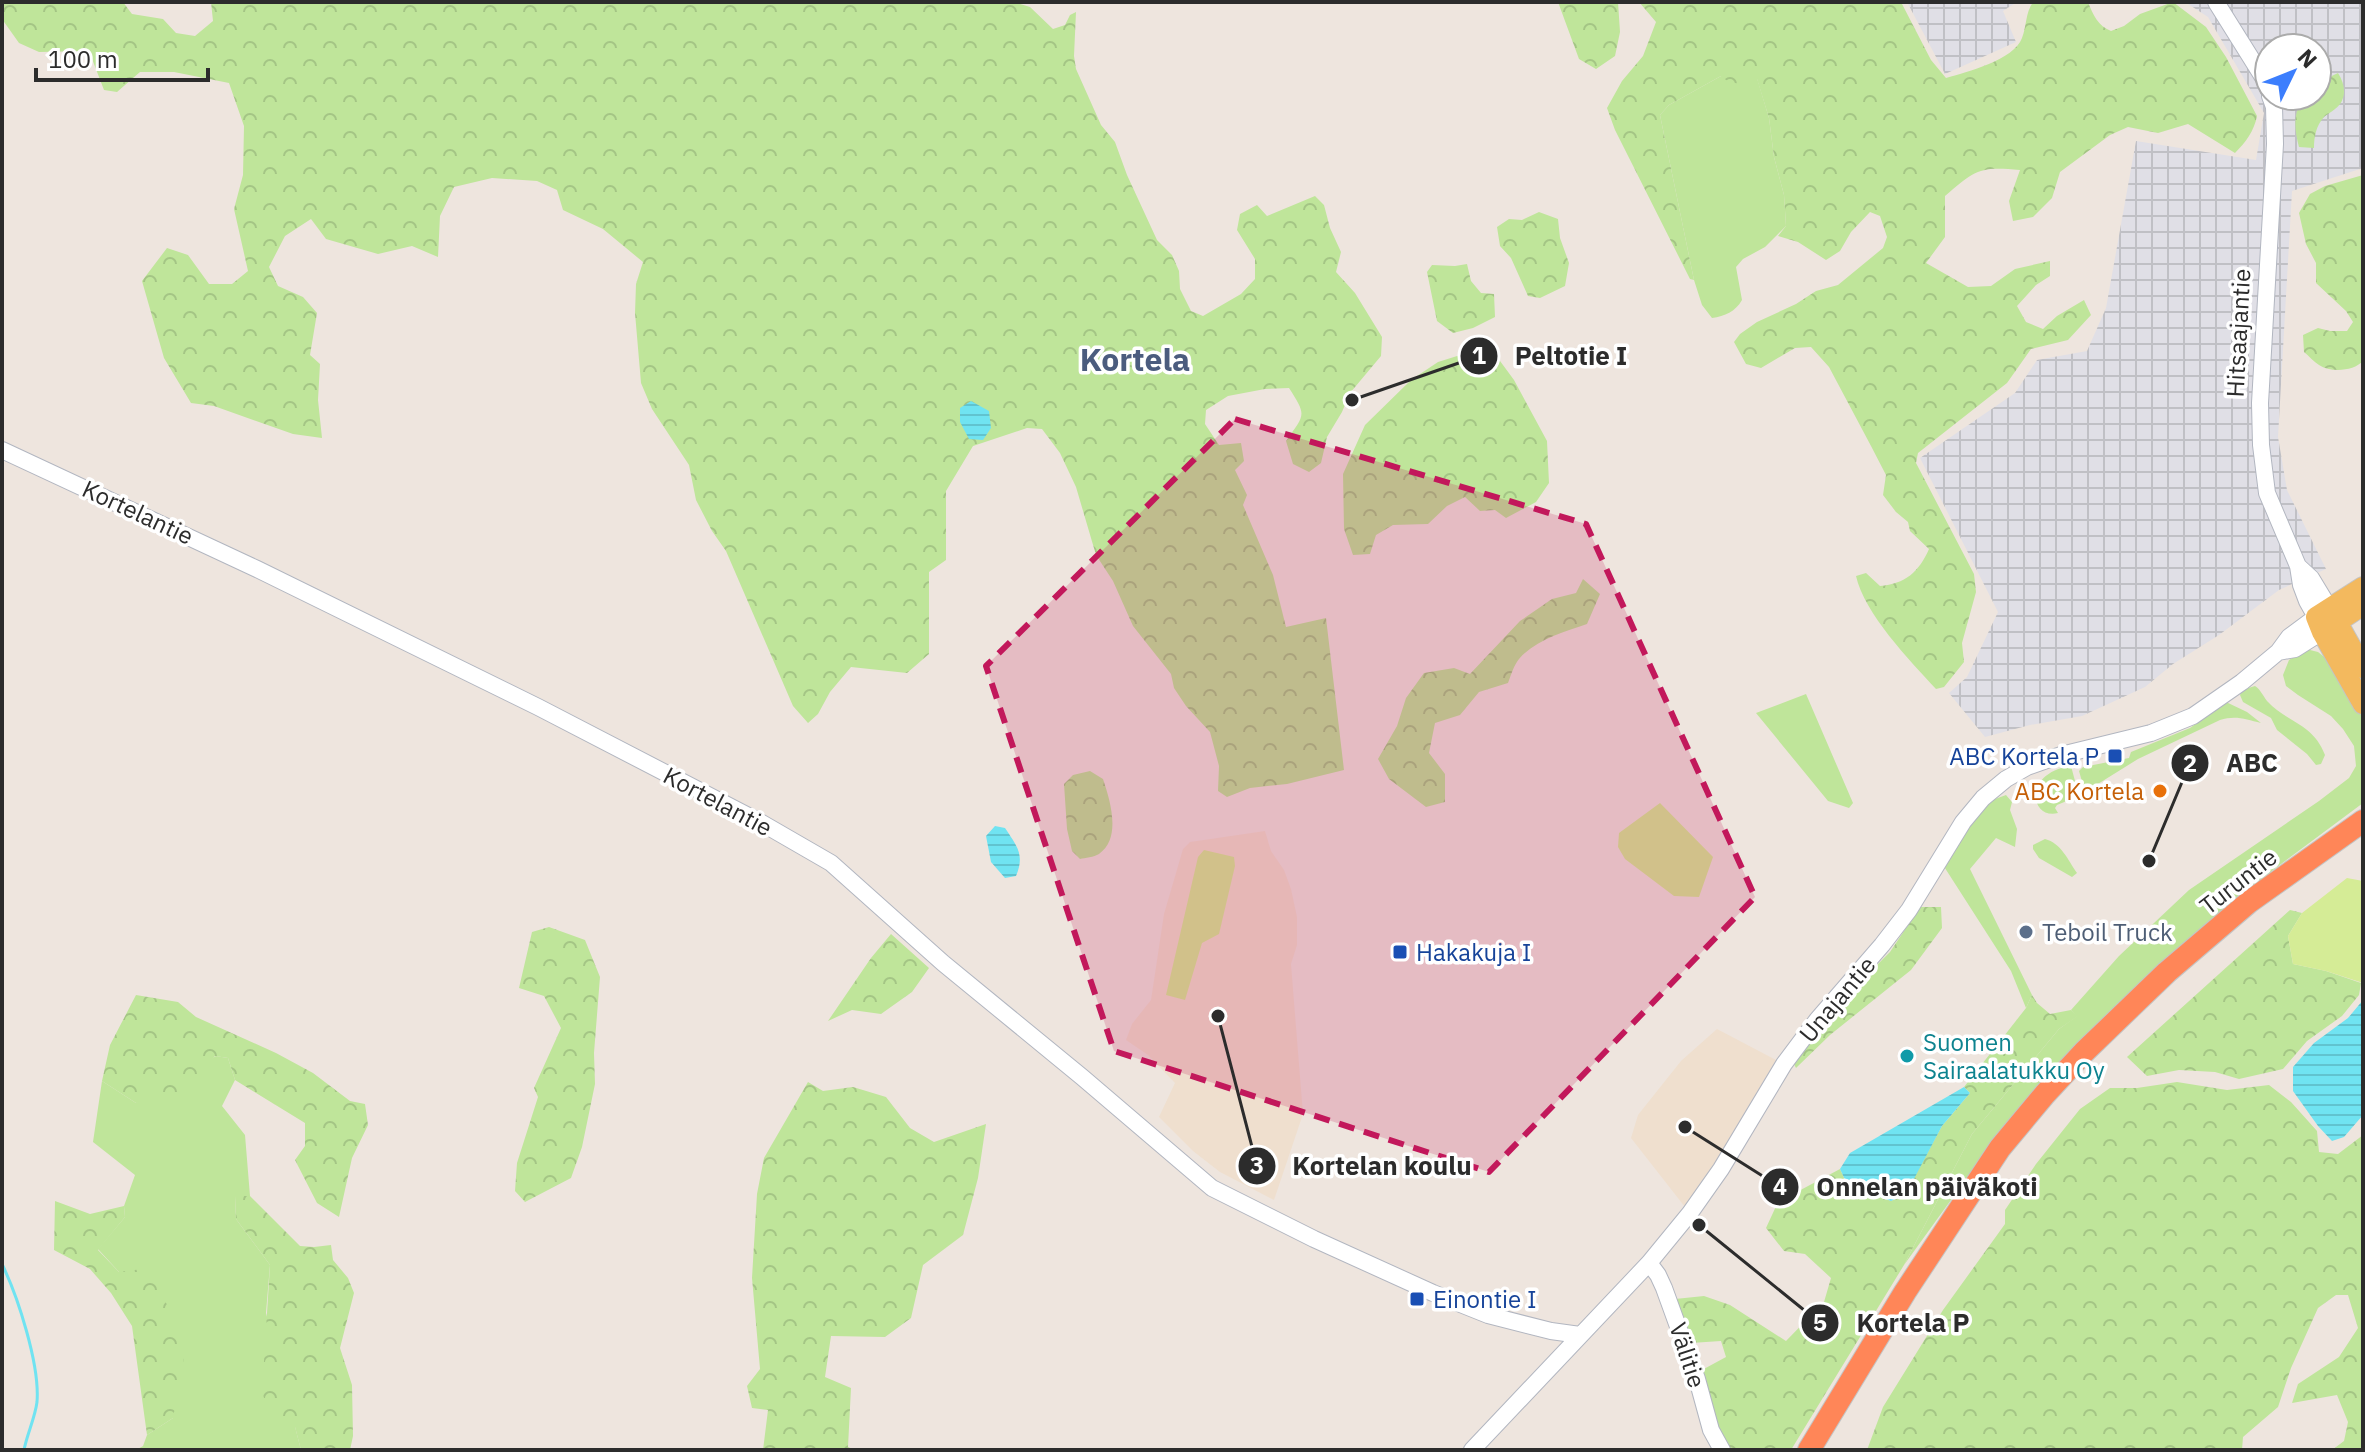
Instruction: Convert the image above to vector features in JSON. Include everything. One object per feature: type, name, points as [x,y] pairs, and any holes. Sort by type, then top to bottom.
[{"type":"highway","name":"Turuntie","points":[[1809,1450],[1905,1292],[1992,1161],[2045,1094],[2178,962],[2249,902],[2363,821]]},
{"type":"main road","points":[[2326,619],[2363,587]]},
{"type":"main road","points":[[2326,619],[2363,605]]},
{"type":"main road","name":"Hitsaajantie","points":[[2326,619],[2363,668]]},
{"type":"main road","name":"Hitsaajantie","points":[[2326,619],[2363,704]]},
{"type":"street","name":"Hitsaajantie","points":[[2216,2],[2253,61]]},
{"type":"street","name":"Hitsaajantie","points":[[2274,112],[2275,144],[2260,403],[2261,445],[2267,493],[2298,566],[2311,578],[2326,619]]},
{"type":"street","name":"Kortelantie","points":[[2,450],[257,569],[538,707],[760,822],[831,863],[943,963],[1212,1188],[1363,1261],[1488,1315],[1580,1335]]},
{"type":"street","name":"Unajantie","points":[[1472,1450],[1649,1263],[1690,1213],[1721,1169],[1784,1064],[1909,910],[1963,822],[1983,798],[2027,767],[2061,755],[2151,733],[2193,716],[2278,652],[2295,649],[2326,619]]},
{"type":"street","name":"Välitie","points":[[1649,1263],[1664,1288],[1697,1379],[1711,1430],[1722,1450]]},
{"type":"highlighted area","points":[[1235,419],[1586,524],[1755,897],[1489,1172],[1114,1051],[986,666]]},
{"type":"shaded area","points":[[1907,2],[2017,2],[2003,11],[2016,42],[1945,74]]},
{"type":"shaded area","points":[[2185,2],[2363,2],[2363,168],[2292,191],[2278,437],[2287,490],[2326,569],[2279,590],[2145,687],[2082,716],[1985,737],[1949,693],[1967,677],[1998,612],[1920,458],[2015,393],[2037,360],[2087,351],[2106,308],[2136,141],[2256,160],[2263,112],[2333,112],[2333,32],[2253,32],[2253,94],[2208,17]]},
{"type":"shaded area","points":[[1265,831],[1271,851],[1284,870],[1297,917],[1297,945],[1291,964],[1303,1114],[1274,1200],[1220,1172],[1193,1151],[1159,1117],[1175,1083],[1148,1055],[1126,1040],[1132,1024],[1151,1000],[1164,914],[1183,849],[1190,842]]},
{"type":"shaded area","points":[[1717,1029],[1776,1060],[1712,1168],[1685,1207],[1631,1138],[1638,1115],[1681,1061]]},
{"type":"green space","points":[[3,2],[123,2],[132,14],[163,19],[176,33],[195,36],[213,21],[211,2],[1014,2],[1030,7],[1053,29],[1065,25],[1070,15],[1076,12],[1076,69],[1101,125],[1115,142],[1157,240],[1172,255],[1179,271],[1180,289],[1191,311],[1203,316],[1241,294],[1255,279],[1255,259],[1237,230],[1240,214],[1257,205],[1267,216],[1315,196],[1324,205],[1341,252],[1336,272],[1355,293],[1382,337],[1381,356],[1350,393],[1327,437],[1321,463],[1309,472],[1293,464],[1286,441],[1301,415],[1299,404],[1289,388],[1228,396],[1206,410],[1205,424],[1219,445],[1241,443],[1244,461],[1235,470],[1247,495],[1243,505],[1273,575],[1286,627],[1326,618],[1344,770],[1287,784],[1250,788],[1227,797],[1218,791],[1219,766],[1210,732],[1186,706],[1174,688],[1171,674],[1133,626],[1113,581],[1096,555],[1076,487],[1060,453],[1042,429],[1027,428],[973,446],[946,491],[946,560],[929,572],[929,654],[907,673],[851,667],[830,692],[818,714],[808,723],[793,706],[726,551],[696,500],[689,465],[652,409],[641,383],[635,313],[636,284],[643,262],[603,229],[563,210],[557,190],[537,181],[492,178],[454,187],[440,216],[438,257],[412,246],[378,254],[326,239],[311,219],[285,236],[269,267],[278,286],[303,297],[317,313],[310,355],[320,364],[318,400],[322,438],[293,434],[214,406],[191,403],[164,358],[142,281],[167,248],[188,255],[209,284],[232,284],[248,271],[234,209],[243,175],[244,126],[229,83],[174,72],[140,72],[117,92],[104,90],[89,51],[39,52],[19,43],[2,19]]},
{"type":"green space","points":[[1558,2],[1618,2],[1620,32],[1615,56],[1596,69],[1579,59]]},
{"type":"green space","points":[[1639,2],[1901,2],[1931,60],[1946,78],[1989,64],[2010,53],[2022,38],[2033,2],[2088,2],[2096,20],[2111,31],[2140,14],[2173,2],[2206,27],[2226,57],[2257,116],[2249,136],[2235,153],[2188,124],[2158,133],[2128,127],[2110,135],[2060,172],[2052,198],[2033,217],[2013,221],[2009,201],[2020,170],[1978,172],[1945,196],[1945,237],[1926,263],[1968,287],[1991,286],[2015,269],[2050,261],[2050,276],[2036,285],[2017,306],[2026,322],[2043,329],[2057,316],[2084,300],[2091,315],[2068,340],[2031,349],[2007,383],[1918,453],[1916,463],[1974,574],[1976,592],[1962,643],[1964,662],[1944,687],[1936,689],[1901,651],[1878,621],[1861,590],[1856,576],[1866,573],[1880,586],[1897,583],[1916,570],[1929,549],[1910,531],[1908,522],[1883,495],[1886,475],[1829,367],[1811,347],[1795,348],[1761,368],[1746,364],[1734,342],[1757,322],[1816,291],[1838,285],[1883,248],[1887,237],[1880,216],[1870,212],[1851,232],[1840,251],[1826,260],[1798,242],[1778,236],[1786,226],[1784,195],[1774,157],[1769,118],[1757,79],[1734,83],[1721,76],[1669,105],[1660,115],[1694,280],[1690,279],[1615,130],[1607,108],[1622,81],[1643,56],[1656,22]]},
{"type":"green space","points":[[2338,73],[2344,87],[2342,101],[2333,111],[2333,75]]},
{"type":"green space","points":[[1721,76],[1757,78],[1769,118],[1774,157],[1784,195],[1786,226],[1765,247],[1743,259],[1736,267],[1742,300],[1729,313],[1712,318],[1702,305],[1694,280],[1660,115],[1669,105]]},
{"type":"green space","points":[[2297,112],[2331,112],[2319,124],[2314,148],[2299,147]]},
{"type":"green space","points":[[2363,175],[2363,361],[2348,369],[2336,370],[2319,365],[2304,352],[2303,335],[2318,328],[2347,331],[2353,322],[2346,311],[2316,283],[2316,263],[2306,244],[2299,213],[2310,194],[2325,186]]},
{"type":"green space","points":[[1539,212],[1558,219],[1560,238],[1569,263],[1565,286],[1540,298],[1528,296],[1511,258],[1500,246],[1497,227],[1509,219],[1522,220]]},
{"type":"green space","points":[[1467,264],[1471,281],[1481,293],[1494,294],[1495,317],[1473,328],[1453,333],[1437,321],[1427,272],[1432,265]]},
{"type":"green space","points":[[1489,346],[1514,380],[1547,441],[1549,483],[1536,502],[1506,518],[1495,510],[1480,511],[1465,497],[1447,506],[1428,524],[1393,525],[1376,535],[1370,554],[1353,555],[1344,529],[1343,474],[1365,425],[1411,380],[1438,362]]},
{"type":"green space","points":[[1583,579],[1600,594],[1587,624],[1550,637],[1533,647],[1517,661],[1508,683],[1479,692],[1460,715],[1435,723],[1429,753],[1445,774],[1445,802],[1426,807],[1389,779],[1378,759],[1397,726],[1406,698],[1424,673],[1454,668],[1470,674],[1520,621],[1552,599],[1576,593]]},
{"type":"green space","points":[[2306,649],[2318,652],[2328,660],[2363,718],[2363,803],[2273,870],[2173,953],[1977,1164],[1904,1265],[1972,1134],[2059,1029],[2077,1016],[2071,1010],[2119,956],[2189,890],[2349,778],[2356,766],[2354,746],[2343,729],[2331,716],[2286,686],[2283,675],[2289,660]]},
{"type":"green space","points":[[2255,686],[2275,708],[2314,736],[2325,755],[2321,764],[2316,765],[2277,730],[2271,718],[2243,702],[2240,695],[2242,690]]},
{"type":"green space","points":[[1806,694],[1853,803],[1849,808],[1828,801],[1756,713]]},
{"type":"green space","points":[[2226,702],[2261,723],[2236,718],[2220,720],[2138,759],[2085,792],[2079,771],[2083,767],[2129,758],[2131,752],[2190,728]]},
{"type":"green space","points":[[2071,766],[2079,796],[2057,805],[2058,813],[2041,810],[2036,795],[2044,777]]},
{"type":"green space","points":[[1090,771],[1103,779],[1111,808],[1112,829],[1106,847],[1099,854],[1080,859],[1072,851],[1067,829],[1064,784],[1073,775]]},
{"type":"green space","points":[[2006,795],[2012,802],[2010,810],[2017,829],[2015,847],[1996,838],[1970,869],[2032,995],[2026,1008],[2011,971],[1943,865],[1987,802]]},
{"type":"green space","points":[[1660,803],[1713,857],[1699,897],[1674,896],[1625,859],[1618,847],[1619,833]]},
{"type":"green space","points":[[2045,839],[2060,848],[2077,873],[2072,877],[2039,858],[2033,845]]},
{"type":"green space","points":[[1204,850],[1234,857],[1235,866],[1219,934],[1202,943],[1185,1000],[1166,995],[1198,857]]},
{"type":"green space","points":[[2347,878],[2363,881],[2363,983],[2293,964],[2288,936],[2302,913]]},
{"type":"green space","points":[[1920,907],[1941,907],[1942,928],[1911,970],[1830,1035],[1796,1068],[1793,1062],[1856,986],[1890,952]]},
{"type":"green space","points":[[2290,910],[2302,913],[2288,936],[2293,964],[2361,983],[2359,995],[2342,1016],[2307,1041],[2283,1069],[2239,1079],[2215,1072],[2179,1070],[2147,1076],[2127,1057]]},
{"type":"green space","points":[[549,927],[585,940],[600,977],[594,1053],[595,1084],[582,1147],[571,1178],[525,1202],[515,1191],[517,1163],[538,1097],[534,1088],[561,1028],[544,996],[519,988],[532,932]]},
{"type":"green space","points":[[891,934],[929,968],[912,992],[881,1014],[852,1010],[828,1021],[871,958]]},
{"type":"green space","points":[[136,995],[178,1002],[196,1017],[313,1073],[350,1101],[365,1104],[368,1125],[352,1158],[339,1217],[317,1203],[295,1160],[305,1146],[305,1123],[235,1080],[228,1058],[215,1056],[179,1100],[136,1103],[102,1081],[110,1045]]},
{"type":"green space","points":[[2032,995],[2050,1014],[2071,1010],[2078,1016],[2059,1029],[1972,1134],[1904,1265],[1791,1450],[1730,1450],[1722,1440],[1702,1370],[1726,1357],[1721,1341],[1691,1343],[1675,1299],[1704,1296],[1730,1305],[1786,1341],[1824,1302],[1831,1278],[1805,1254],[1784,1251],[1766,1228],[1778,1202],[1840,1169],[1847,1184],[1891,1201],[1905,1194],[1942,1126],[1970,1093],[1964,1087],[2026,1008]]},
{"type":"green space","points":[[216,1056],[228,1058],[235,1080],[222,1106],[245,1135],[250,1196],[235,1196],[236,1219],[270,1265],[266,1313],[301,1450],[136,1450],[143,1446],[147,1435],[173,1418],[119,1272],[98,1249],[125,1217],[124,1206],[135,1175],[93,1142],[102,1081],[136,1103]]},
{"type":"green space","points":[[808,1082],[823,1091],[853,1087],[886,1097],[910,1128],[934,1142],[986,1124],[978,1178],[963,1235],[923,1265],[911,1318],[885,1337],[831,1336],[825,1377],[851,1388],[848,1447],[855,1450],[763,1450],[768,1410],[752,1408],[747,1386],[760,1369],[752,1278],[757,1194],[764,1158]]},
{"type":"green space","points":[[2177,1082],[2227,1090],[2269,1085],[2291,1102],[2317,1131],[2319,1152],[2338,1154],[2363,1135],[2363,1450],[2332,1450],[2344,1441],[2348,1422],[2337,1395],[2292,1403],[2298,1384],[2339,1357],[2358,1328],[2348,1295],[2336,1295],[2318,1308],[2291,1368],[2278,1407],[2243,1437],[2242,1450],[1867,1450],[1883,1407],[1943,1310],[2005,1224],[2005,1210],[2036,1164],[2080,1109],[2110,1088],[2137,1088]]},
{"type":"green space","points":[[235,1196],[250,1196],[300,1246],[331,1245],[333,1260],[348,1278],[354,1293],[340,1348],[352,1385],[353,1436],[350,1450],[301,1450],[295,1427],[273,1420],[262,1393],[270,1265],[236,1219]]},
{"type":"green space","points":[[55,1201],[90,1214],[124,1206],[125,1217],[98,1250],[119,1272],[150,1268],[186,1346],[173,1418],[147,1435],[132,1326],[111,1293],[90,1269],[54,1250]]},
{"type":"water","points":[[971,401],[989,411],[991,428],[983,440],[969,439],[960,422],[960,408]]},
{"type":"water","points":[[995,826],[1005,828],[1018,851],[1020,862],[1016,876],[1005,878],[991,862],[986,836]]},
{"type":"water","points":[[2363,1000],[2363,1115],[2344,1137],[2332,1141],[2293,1091],[2293,1067],[2314,1043],[2348,1018]]},
{"type":"water","points":[[1964,1087],[1970,1093],[1942,1126],[1906,1194],[1891,1201],[1847,1184],[1840,1169],[1850,1153]]},
{"type":"waterway","points":[[2,1264],[21,1312],[35,1369],[37,1402],[24,1450]]},
{"type":"place","name":"Peltotie I","points":[[1352,400]]},
{"type":"place","name":"ABC Kortela P","points":[[2115,756]]},
{"type":"place","name":"ABC Kortela","points":[[2160,791]]},
{"type":"place","name":"ABC","points":[[2149,861]]},
{"type":"place","name":"Teboil Truck","points":[[2026,932]]},
{"type":"place","name":"Hakakuja I","points":[[1400,952]]},
{"type":"place","name":"Kortelan koulu","points":[[1218,1016]]},
{"type":"place","name":"Suomen Sairaalatukku Oy","points":[[1907,1056]]},
{"type":"place","name":"Onnelan päiväkoti","points":[[1685,1127]]},
{"type":"place","name":"Kortela P","points":[[1699,1225]]},
{"type":"place","name":"Einontie I","points":[[1417,1299]]},
{"type":"district","name":"Kortela","points":[[1135,359]]}]
